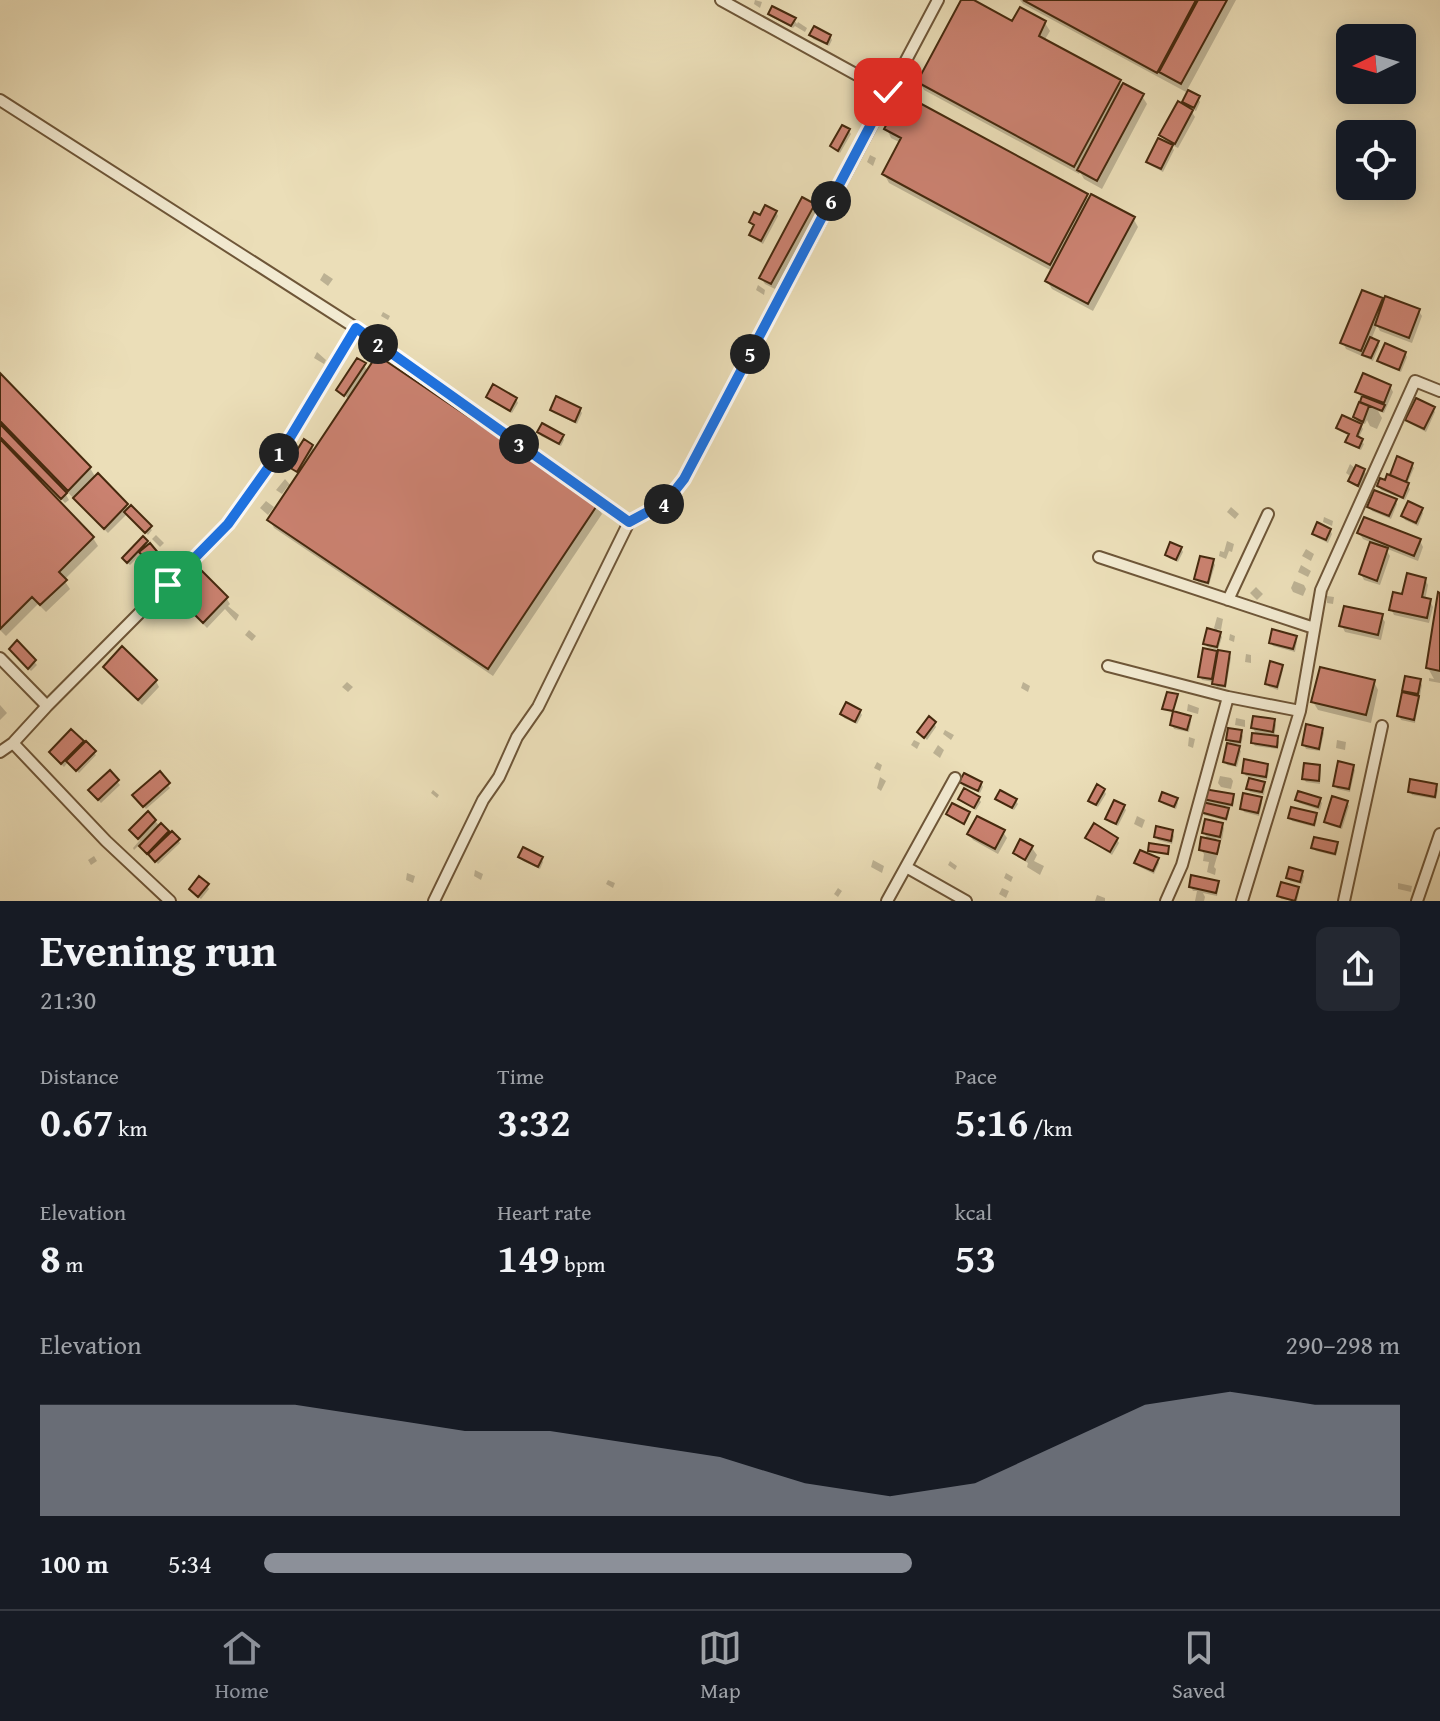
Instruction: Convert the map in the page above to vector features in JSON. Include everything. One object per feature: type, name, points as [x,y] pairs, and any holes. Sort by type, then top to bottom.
[{"type":"street","points":[[721,0],[888,92]]},
{"type":"street","points":[[434,901],[483,800],[499,777],[517,737],[538,707],[629,522],[666,502],[684,479],[938,0]]},
{"type":"street","points":[[0,100],[356,328],[629,522]]},
{"type":"street","points":[[0,752],[13,743],[228,524],[291,436],[356,328]]},
{"type":"street","points":[[1242,901],[1300,711],[1321,590],[1415,381],[1440,391]]},
{"type":"street","points":[[1228,600],[1268,514]]},
{"type":"street","points":[[1099,557],[1314,628]]},
{"type":"street","points":[[0,658],[47,706]]},
{"type":"street","points":[[1108,666],[1228,697],[1300,711]]},
{"type":"street","points":[[1166,901],[1182,865],[1228,697]]},
{"type":"street","points":[[1344,901],[1382,726]]},
{"type":"street","points":[[13,743],[106,841],[170,901]]},
{"type":"street","points":[[887,901],[955,778]]},
{"type":"street","points":[[1417,901],[1440,834]]},
{"type":"street","points":[[906,867],[966,901]]},
{"type":"building","points":[[961,0],[974,0],[1012,21],[1020,7],[1046,21],[1039,36],[1121,80],[1074,167],[917,82]]},
{"type":"building","points":[[1023,0],[1196,0],[1157,73]]},
{"type":"building","points":[[1198,0],[1227,0],[1181,84],[1159,72]]},
{"type":"building","points":[[772,6],[796,18],[791,26],[768,14]]},
{"type":"building","points":[[814,26],[831,35],[827,44],[809,35]]},
{"type":"building","points":[[1123,83],[1144,94],[1097,181],[1077,170]]},
{"type":"building","points":[[1188,90],[1200,96],[1194,108],[1182,102]]},
{"type":"building","points":[[903,94],[1088,194],[1050,265],[882,174],[901,138],[884,129]]},
{"type":"building","points":[[1178,101],[1193,110],[1175,144],[1159,135]]},
{"type":"building","points":[[842,125],[850,129],[838,151],[830,146]]},
{"type":"building","points":[[1158,138],[1173,145],[1161,169],[1146,162]]},
{"type":"building","points":[[1091,194],[1135,217],[1088,304],[1045,281]]},
{"type":"building","points":[[802,197],[815,204],[771,284],[759,278]]},
{"type":"building","points":[[765,205],[777,211],[761,241],[749,235],[754,225],[749,222],[754,212],[760,215]]},
{"type":"building","points":[[1362,290],[1383,298],[1361,351],[1340,343]]},
{"type":"building","points":[[1385,296],[1420,309],[1409,338],[1375,325]]},
{"type":"building","points":[[1370,337],[1379,341],[1371,358],[1362,355]]},
{"type":"building","points":[[1385,343],[1406,352],[1399,370],[1377,361]]},
{"type":"building","points":[[377,355],[598,504],[488,669],[267,520]]},
{"type":"building","points":[[357,358],[366,363],[344,396],[336,390]]},
{"type":"building","points":[[0,373],[91,467],[68,491],[0,421]]},
{"type":"building","points":[[1363,373],[1391,385],[1384,403],[1355,392]]},
{"type":"building","points":[[493,384],[517,398],[510,411],[486,397]]},
{"type":"building","points":[[556,396],[581,408],[575,422],[550,410]]},
{"type":"building","points":[[1362,396],[1385,405],[1382,411],[1360,402]]},
{"type":"building","points":[[1416,398],[1435,407],[1424,429],[1405,420]]},
{"type":"building","points":[[1359,402],[1369,406],[1363,422],[1353,417]]},
{"type":"building","points":[[1342,415],[1362,424],[1357,436],[1363,439],[1359,448],[1345,442],[1349,434],[1336,428]]},
{"type":"building","points":[[542,423],[564,435],[559,444],[537,432]]},
{"type":"building","points":[[0,424],[67,493],[61,499],[0,437]]},
{"type":"building","points":[[0,439],[94,537],[59,572],[67,580],[40,605],[32,597],[0,629]]},
{"type":"building","points":[[304,439],[313,445],[297,472],[287,466]]},
{"type":"building","points":[[1397,456],[1413,463],[1406,482],[1390,475]]},
{"type":"building","points":[[1356,465],[1365,469],[1358,486],[1348,481]]},
{"type":"building","points":[[98,473],[128,504],[104,529],[73,498]]},
{"type":"building","points":[[1387,474],[1409,483],[1403,498],[1377,486],[1380,478],[1385,480]]},
{"type":"building","points":[[1374,490],[1397,499],[1389,516],[1367,507]]},
{"type":"building","points":[[1408,501],[1423,508],[1416,523],[1401,516]]},
{"type":"building","points":[[131,505],[152,526],[145,533],[124,512]]},
{"type":"building","points":[[1364,517],[1421,539],[1414,556],[1357,533]]},
{"type":"building","points":[[1317,522],[1331,529],[1326,540],[1312,534]]},
{"type":"building","points":[[143,536],[148,541],[127,563],[122,558]]},
{"type":"building","points":[[1170,542],[1182,547],[1176,560],[1165,555]]},
{"type":"building","points":[[1370,542],[1388,548],[1377,581],[1359,574]]},
{"type":"building","points":[[150,543],[160,555],[150,564],[139,552]]},
{"type":"building","points":[[1200,556],[1214,559],[1208,583],[1194,579]]},
{"type":"building","points":[[200,569],[228,597],[203,623],[174,594]]},
{"type":"building","points":[[1407,573],[1426,578],[1422,597],[1431,599],[1427,618],[1389,610],[1393,592],[1402,594]]},
{"type":"building","points":[[1440,593],[1440,671],[1426,668]]},
{"type":"building","points":[[1344,606],[1383,614],[1378,635],[1339,626]]},
{"type":"building","points":[[1207,628],[1221,632],[1217,647],[1203,644]]},
{"type":"building","points":[[1272,629],[1297,636],[1293,649],[1269,643]]},
{"type":"building","points":[[17,640],[36,660],[28,669],[9,649]]},
{"type":"building","points":[[122,646],[157,680],[138,700],[103,667]]},
{"type":"building","points":[[1203,648],[1217,651],[1212,679],[1198,677]]},
{"type":"building","points":[[1218,650],[1230,652],[1225,686],[1212,684]]},
{"type":"building","points":[[1270,661],[1283,665],[1277,687],[1265,684]]},
{"type":"building","points":[[1320,667],[1375,680],[1366,715],[1311,702]]},
{"type":"building","points":[[1405,676],[1421,679],[1418,694],[1402,691]]},
{"type":"building","points":[[1167,692],[1178,694],[1173,711],[1162,709]]},
{"type":"building","points":[[1402,692],[1419,696],[1414,720],[1397,716]]},
{"type":"building","points":[[846,702],[861,710],[855,722],[840,714]]},
{"type":"building","points":[[1173,711],[1191,716],[1187,730],[1170,725]]},
{"type":"building","points":[[929,716],[936,722],[924,738],[917,732]]},
{"type":"building","points":[[1253,716],[1275,719],[1273,732],[1251,728]]},
{"type":"building","points":[[1306,724],[1323,728],[1319,749],[1302,745]]},
{"type":"building","points":[[1228,728],[1242,730],[1240,742],[1226,740]]},
{"type":"building","points":[[71,729],[84,741],[61,764],[49,752]]},
{"type":"building","points":[[1252,733],[1278,736],[1277,747],[1251,743]]},
{"type":"building","points":[[86,741],[96,751],[76,771],[66,761]]},
{"type":"building","points":[[1227,743],[1240,746],[1235,765],[1223,762]]},
{"type":"building","points":[[1244,759],[1268,764],[1266,777],[1242,773]]},
{"type":"building","points":[[1338,761],[1354,765],[1349,789],[1333,786]]},
{"type":"building","points":[[1304,763],[1320,765],[1319,781],[1302,779]]},
{"type":"building","points":[[110,770],[119,780],[98,800],[88,790]]},
{"type":"building","points":[[160,771],[170,783],[143,807],[132,795]]},
{"type":"building","points":[[964,773],[982,782],[978,791],[959,782]]},
{"type":"building","points":[[1249,778],[1265,782],[1262,792],[1246,789]]},
{"type":"building","points":[[1410,779],[1437,784],[1435,797],[1408,792]]},
{"type":"building","points":[[1097,784],[1105,789],[1096,805],[1088,801]]},
{"type":"building","points":[[964,788],[980,797],[974,808],[958,799]]},
{"type":"building","points":[[1204,789],[1234,794],[1232,805],[1203,799]]},
{"type":"building","points":[[1000,790],[1017,799],[1012,808],[995,799]]},
{"type":"building","points":[[1298,791],[1321,798],[1318,807],[1295,800]]},
{"type":"building","points":[[1162,792],[1178,798],[1174,807],[1159,801]]},
{"type":"building","points":[[1243,793],[1262,797],[1258,813],[1240,809]]},
{"type":"building","points":[[1332,796],[1348,801],[1340,827],[1324,822]]},
{"type":"building","points":[[1114,800],[1125,805],[1116,824],[1105,819]]},
{"type":"building","points":[[1202,802],[1229,808],[1226,819],[1200,812]]},
{"type":"building","points":[[952,803],[970,812],[964,824],[946,814]]},
{"type":"building","points":[[1291,807],[1317,813],[1314,825],[1288,818]]},
{"type":"building","points":[[148,811],[156,820],[138,839],[129,830]]},
{"type":"building","points":[[977,816],[1005,830],[995,849],[967,834]]},
{"type":"building","points":[[1205,819],[1223,823],[1220,837],[1202,833]]},
{"type":"building","points":[[161,823],[169,831],[147,854],[139,846]]},
{"type":"building","points":[[1094,823],[1118,838],[1110,852],[1085,838]]},
{"type":"building","points":[[1156,826],[1173,830],[1171,841],[1154,837]]},
{"type":"building","points":[[172,831],[180,839],[155,862],[148,854]]},
{"type":"building","points":[[1201,837],[1220,841],[1217,854],[1199,850]]},
{"type":"building","points":[[1314,837],[1338,842],[1335,854],[1311,848]]},
{"type":"building","points":[[1020,839],[1033,846],[1025,860],[1013,853]]},
{"type":"building","points":[[1149,843],[1169,846],[1168,854],[1148,851]]},
{"type":"building","points":[[523,847],[543,857],[538,867],[518,857]]},
{"type":"building","points":[[1140,850],[1159,858],[1153,871],[1134,863]]},
{"type":"building","points":[[1289,867],[1303,871],[1300,882],[1286,878]]},
{"type":"building","points":[[1191,875],[1219,881],[1216,893],[1189,887]]},
{"type":"building","points":[[199,876],[209,884],[198,897],[189,889]]},
{"type":"building","points":[[1281,882],[1299,887],[1295,901],[1277,896]]},
{"type":"route","points":[[168,585],[228,524],[291,436],[356,328],[629,522],[666,502],[684,479],[888,92]]}]
